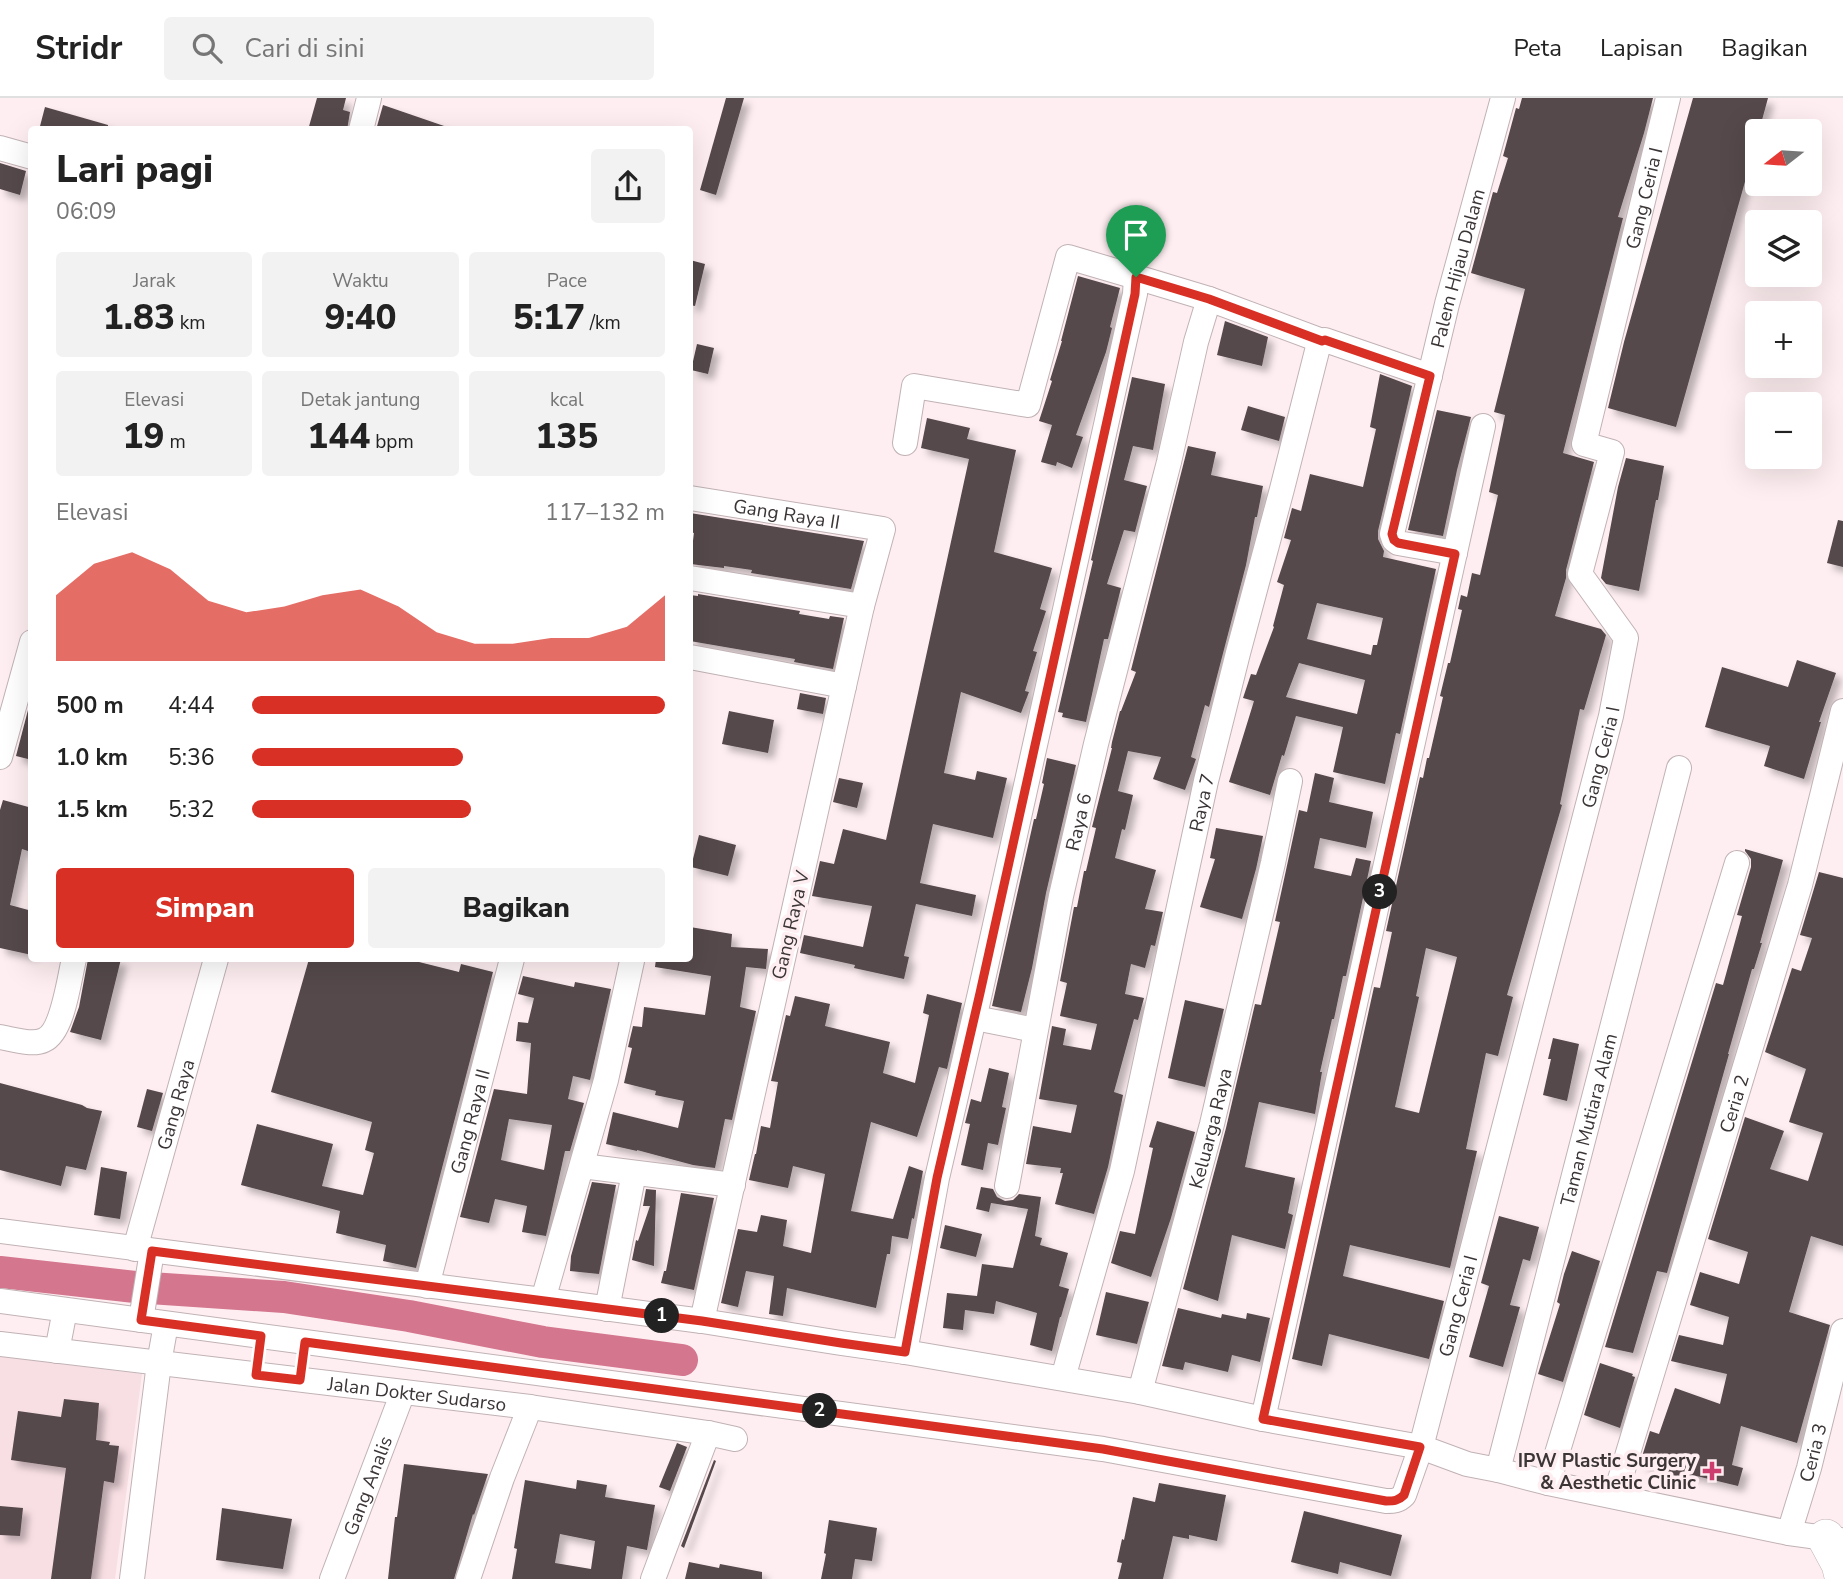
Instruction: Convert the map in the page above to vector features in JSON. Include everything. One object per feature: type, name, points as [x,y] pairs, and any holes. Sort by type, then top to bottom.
[{"type":"highway","points":[[1835,1539],[1843,1576]]},
{"type":"street","points":[[362,126],[369,98]]},
{"type":"street","name":"Palem Hijau Dalam","points":[[1455,554],[1398,543],[1392,534],[1447,304],[1503,98]]},
{"type":"street","name":"Gang Ceria I","points":[[1420,1447],[1611,716],[1626,639],[1580,575],[1612,452],[1584,444],[1668,98]]},
{"type":"street","points":[[0,148],[28,155]]},
{"type":"street","points":[[905,443],[914,386],[1028,405],[1068,257],[1136,286],[1209,299],[1322,341],[1430,376]]},
{"type":"street","points":[[905,1352],[937,1178],[975,1018],[1136,286]]},
{"type":"street","name":"Raya 6","points":[[1007,1186],[1061,896],[1096,744],[1209,299]]},
{"type":"street","name":"Raya 7","points":[[1063,1378],[1122,1171],[1206,781],[1319,343],[1322,341]]},
{"type":"street","points":[[1263,1419],[1483,426]]},
{"type":"street","name":"Gang Raya II","points":[[693,498],[883,530]]},
{"type":"street","name":"Gang Raya V","points":[[702,1321],[862,606],[883,530]]},
{"type":"street","points":[[693,578],[862,606]]},
{"type":"street","points":[[0,757],[16,690],[28,654]]},
{"type":"street","points":[[693,658],[844,686]]},
{"type":"street","name":"Ceria 2","points":[[1615,1496],[1800,885],[1843,711]]},
{"type":"street","name":"Taman Mutiara Alam","points":[[1498,1470],[1679,768]]},
{"type":"street","name":"Keluarga Raya","points":[[1140,1392],[1212,1124],[1290,781]]},
{"type":"street","points":[[1548,1483],[1737,863]]},
{"type":"street","points":[[0,1037],[34,1042],[43,1041],[51,1035],[59,1021],[73,962]]},
{"type":"street","name":"Gang Raya","points":[[132,1579],[159,1363],[150,1315],[145,1257],[215,962]]},
{"type":"street","name":"Gang Raya II","points":[[427,1286],[511,962]]},
{"type":"street","points":[[543,1300],[606,1080],[632,962]]},
{"type":"street","points":[[975,1018],[1035,1030]]},
{"type":"street","points":[[582,1166],[733,1185]]},
{"type":"street","points":[[607,1309],[634,1173]]},
{"type":"street","points":[[0,1231],[145,1257],[427,1286],[702,1321],[1063,1378],[1263,1419],[1420,1447],[1467,1464],[1548,1483],[1835,1539]]},
{"type":"street","points":[[0,1301],[65,1310],[150,1315],[261,1336],[1103,1449],[1386,1501],[1400,1499],[1404,1495],[1420,1447]]},
{"type":"street","points":[[57,1351],[65,1310]]},
{"type":"street","name":"Ceria 3","points":[[1789,1532],[1810,1468],[1843,1331]]},
{"type":"street","points":[[256,1375],[261,1336]]},
{"type":"street","points":[[300,1380],[305,1342]]},
{"type":"street","name":"Jalan Dokter Sudarso","points":[[0,1345],[530,1408],[736,1439]]},
{"type":"street","name":"Gang Analis","points":[[332,1579],[404,1392]]},
{"type":"street","points":[[468,1579],[502,1478],[530,1408]]},
{"type":"street","points":[[653,1579],[708,1433]]},
{"type":"shaded area","points":[[0,1356],[142,1374],[115,1579],[0,1579]]},
{"type":"building","points":[[317,98],[346,98],[343,110],[350,112],[348,126],[309,126]]},
{"type":"building","points":[[726,98],[744,98],[716,195],[700,190]]},
{"type":"building","points":[[1522,98],[1653,98],[1618,217],[1623,218],[1563,453],[1594,462],[1555,616],[1601,629],[1606,635],[1584,710],[1580,709],[1560,804],[1562,805],[1507,995],[1513,997],[1498,1056],[1486,1053],[1466,1149],[1477,1151],[1450,1268],[1350,1245],[1343,1276],[1444,1301],[1429,1359],[1329,1334],[1322,1366],[1292,1359],[1374,987],[1380,988],[1392,932],[1386,931],[1420,777],[1423,778],[1429,758],[1443,697],[1440,696],[1462,610],[1458,609],[1461,595],[1467,597],[1472,573],[1480,575],[1498,495],[1489,492],[1505,415],[1494,412],[1525,289],[1471,273],[1493,192],[1497,193],[1508,158],[1503,156],[1516,108],[1519,109]],"holes":[[[1426,948],[1457,957],[1419,1113],[1395,1107],[1419,997],[1416,996]]]},
{"type":"building","points":[[1693,98],[1768,98],[1762,119],[1745,119],[1745,182],[1676,427],[1608,408]]},
{"type":"building","points":[[383,105],[444,126],[377,126]]},
{"type":"building","points":[[45,107],[108,125],[108,126],[40,126]]},
{"type":"building","points":[[0,163],[26,171],[20,195],[0,189]]},
{"type":"building","points":[[693,261],[705,264],[693,306]]},
{"type":"building","points":[[1078,276],[1120,288],[1106,352],[1076,435],[1083,437],[1072,468],[1057,462],[1056,466],[1041,462],[1052,425],[1039,421],[1052,381],[1050,380]]},
{"type":"building","points":[[1225,321],[1268,337],[1262,366],[1217,355]]},
{"type":"building","points":[[697,344],[714,348],[708,374],[693,370]]},
{"type":"building","points":[[1380,374],[1412,386],[1378,539],[1384,551],[1383,557],[1436,569],[1400,734],[1396,733],[1385,784],[1333,772],[1343,727],[1296,716],[1270,795],[1229,782],[1254,701],[1243,698],[1251,674],[1256,675],[1274,627],[1284,585],[1277,582],[1291,540],[1284,538],[1292,508],[1301,511],[1310,474],[1363,487],[1376,429],[1370,427]],"holes":[[[1317,603],[1383,618],[1377,645],[1373,645],[1371,655],[1307,639]],[[1299,663],[1365,680],[1357,714],[1286,697]]]},
{"type":"building","points":[[1132,377],[1165,384],[1153,450],[1133,446],[1124,480],[1147,486],[1135,532],[1124,530],[1107,584],[1121,588],[1108,639],[1104,639],[1086,722],[1062,717],[1063,713],[1058,712]]},
{"type":"building","points":[[1248,406],[1285,417],[1279,441],[1241,430]]},
{"type":"building","points":[[1437,410],[1471,417],[1443,536],[1408,530]]},
{"type":"building","points":[[927,418],[970,428],[967,439],[1016,450],[994,552],[1052,568],[1040,609],[1046,611],[1033,651],[1037,652],[1025,691],[1029,692],[1021,713],[961,692],[944,773],[975,780],[977,771],[1007,778],[993,838],[933,824],[920,883],[976,895],[972,916],[916,904],[904,956],[909,957],[904,979],[800,953],[804,935],[863,947],[872,906],[812,896],[820,861],[834,864],[843,829],[886,840],[969,459],[921,448]]},
{"type":"building","points":[[1188,446],[1216,452],[1211,475],[1263,486],[1246,565],[1209,707],[1205,705],[1191,757],[1196,759],[1185,790],[1153,779],[1161,757],[1128,751],[1118,791],[1133,795],[1115,858],[1156,870],[1145,909],[1163,912],[1155,946],[1151,945],[1145,968],[1131,964],[1125,994],[1144,998],[1138,1020],[1134,1019],[1114,1092],[1123,1095],[1108,1167],[1094,1214],[1055,1204],[1063,1173],[1060,1173],[1061,1168],[1026,1164],[1033,1126],[1071,1133],[1077,1105],[1039,1099],[1052,1026],[1066,1029],[1063,1045],[1091,1050],[1097,1024],[1060,1016],[1067,983],[1060,981],[1074,907],[1077,907],[1096,828],[1092,827],[1112,742],[1120,711],[1136,672],[1131,670]]},
{"type":"building","points":[[1626,458],[1664,466],[1639,591],[1606,584],[1601,578]]},
{"type":"building","points":[[693,513],[864,541],[851,589],[751,573],[752,570],[693,564]]},
{"type":"building","points":[[1838,520],[1843,521],[1843,567],[1827,563]]},
{"type":"building","points":[[693,595],[800,611],[799,614],[829,619],[830,616],[844,618],[833,669],[794,662],[795,659],[693,642]]},
{"type":"building","points":[[1797,660],[1836,673],[1819,722],[1804,779],[1764,766],[1770,746],[1705,727],[1722,667],[1788,687]]},
{"type":"building","points":[[800,693],[826,698],[823,714],[797,709]]},
{"type":"building","points":[[28,710],[28,759],[16,756]]},
{"type":"building","points":[[729,711],[774,720],[768,753],[722,744]]},
{"type":"building","points":[[1047,758],[1076,765],[1021,1012],[992,1006],[1044,784],[1042,783]]},
{"type":"building","points":[[1315,773],[1334,778],[1329,802],[1373,812],[1366,848],[1320,838],[1314,868],[1351,876],[1356,858],[1371,861],[1346,976],[1343,976],[1320,1072],[1315,1114],[1259,1102],[1251,1138],[1245,1167],[1295,1178],[1288,1213],[1293,1215],[1285,1249],[1232,1235],[1218,1301],[1183,1289],[1226,1128],[1255,1004],[1261,1005],[1280,922],[1275,921],[1299,810],[1307,812]]},
{"type":"building","points":[[839,778],[863,783],[857,808],[833,802]]},
{"type":"building","points":[[3,800],[28,807],[28,851],[22,849],[10,905],[28,910],[28,954],[0,948],[0,810]]},
{"type":"building","points":[[1216,828],[1263,836],[1242,919],[1200,907],[1215,859],[1210,858]]},
{"type":"building","points":[[699,835],[736,845],[728,876],[693,867]]},
{"type":"building","points":[[1745,849],[1783,860],[1762,943],[1752,969],[1667,1273],[1657,1271],[1633,1353],[1605,1347],[1716,983],[1723,985],[1742,916],[1737,915],[1751,867],[1751,859]]},
{"type":"building","points":[[1819,872],[1843,878],[1843,1246],[1811,1236],[1789,1312],[1830,1325],[1797,1443],[1741,1426],[1732,1465],[1743,1468],[1738,1486],[1680,1472],[1677,1481],[1657,1474],[1658,1469],[1640,1463],[1650,1431],[1659,1434],[1675,1388],[1720,1404],[1727,1374],[1671,1361],[1679,1335],[1723,1345],[1729,1317],[1690,1305],[1700,1272],[1739,1284],[1748,1252],[1708,1239],[1745,1117],[1784,1131],[1770,1169],[1808,1181],[1823,1133],[1789,1122],[1806,1069],[1765,1052],[1792,968],[1801,971],[1812,938],[1800,935]]},
{"type":"building","points":[[693,928],[732,934],[731,947],[768,949],[766,969],[746,967],[740,1007],[756,1011],[732,1120],[725,1119],[715,1168],[606,1144],[613,1112],[678,1128],[684,1101],[655,1095],[656,1091],[624,1083],[632,1048],[628,1047],[633,1026],[642,1027],[644,1007],[705,1015],[711,976],[655,967],[656,962],[693,962]]},
{"type":"building","points":[[87,962],[120,962],[101,1040],[70,1032],[79,1007]]},
{"type":"building","points":[[308,962],[419,962],[459,972],[461,964],[493,972],[416,1268],[383,1261],[386,1245],[336,1233],[340,1211],[241,1185],[257,1124],[333,1144],[322,1186],[363,1195],[374,1153],[365,1150],[372,1122],[271,1092]]},
{"type":"building","points":[[523,976],[574,987],[575,982],[611,989],[590,1080],[573,1076],[568,1099],[584,1103],[570,1151],[565,1151],[546,1236],[522,1232],[527,1206],[495,1199],[489,1223],[460,1217],[494,1089],[527,1094],[531,1043],[516,1041],[518,1022],[528,1023],[534,998],[518,994]],"holes":[[[509,1119],[552,1125],[544,1170],[501,1160]]]},
{"type":"building","points":[[927,994],[962,1003],[947,1069],[939,1067],[917,1137],[871,1122],[851,1211],[893,1219],[909,1166],[923,1171],[908,1239],[892,1236],[876,1308],[787,1288],[783,1316],[769,1314],[774,1276],[746,1271],[738,1307],[721,1303],[738,1229],[757,1232],[761,1215],[787,1220],[783,1246],[811,1253],[825,1174],[793,1166],[788,1188],[749,1180],[761,1126],[770,1128],[778,1082],[771,1081],[786,1015],[790,1016],[795,996],[830,1004],[825,1026],[890,1042],[883,1073],[915,1083],[929,1015],[923,1013]]},
{"type":"building","points":[[1185,1000],[1224,1009],[1205,1087],[1168,1078]]},
{"type":"building","points":[[1553,1038],[1579,1044],[1567,1101],[1543,1095]]},
{"type":"building","points":[[989,1068],[1009,1073],[1002,1107],[1006,1108],[998,1145],[988,1143],[983,1170],[961,1165],[970,1124],[965,1123],[971,1099],[981,1102]]},
{"type":"building","points":[[0,1083],[102,1111],[86,1170],[66,1166],[61,1186],[0,1170]]},
{"type":"building","points":[[147,1089],[163,1093],[152,1131],[137,1127]]},
{"type":"building","points":[[1157,1121],[1195,1132],[1151,1277],[1111,1263],[1120,1231],[1135,1234],[1153,1148],[1149,1147]]},
{"type":"building","points":[[101,1167],[127,1172],[120,1219],[94,1215]]},
{"type":"building","points":[[592,1182],[616,1185],[599,1274],[570,1271],[571,1256]]},
{"type":"building","points":[[981,1187],[993,1189],[997,1197],[1005,1201],[1013,1200],[1019,1194],[1041,1197],[1035,1236],[1042,1238],[1040,1245],[1068,1253],[1059,1286],[1069,1289],[1052,1351],[1030,1345],[1037,1313],[996,1301],[994,1314],[965,1310],[963,1330],[943,1328],[947,1293],[977,1296],[982,1264],[1013,1268],[1028,1209],[991,1203],[989,1212],[976,1209]]},
{"type":"building","points":[[646,1189],[656,1190],[654,1266],[632,1260],[636,1240],[638,1241],[650,1206],[643,1206]]},
{"type":"building","points":[[681,1193],[714,1198],[694,1290],[661,1283],[666,1271]]},
{"type":"building","points":[[1499,1216],[1539,1227],[1530,1261],[1523,1259],[1510,1305],[1520,1307],[1503,1367],[1469,1357],[1489,1286],[1481,1283]]},
{"type":"building","points":[[945,1225],[982,1234],[976,1257],[940,1248]]},
{"type":"building","points":[[1572,1251],[1600,1261],[1563,1382],[1538,1374],[1560,1304],[1557,1302]]},
{"type":"building","points":[[1106,1292],[1149,1302],[1137,1344],[1096,1335]]},
{"type":"building","points":[[1178,1308],[1221,1318],[1222,1314],[1246,1319],[1247,1313],[1270,1318],[1260,1362],[1232,1355],[1228,1372],[1185,1362],[1183,1370],[1162,1366]]},
{"type":"building","points":[[1600,1363],[1635,1377],[1620,1428],[1584,1415]]},
{"type":"building","points":[[64,1399],[99,1403],[96,1440],[119,1446],[114,1483],[104,1481],[91,1579],[51,1579],[66,1468],[11,1460],[18,1411],[61,1417]]},
{"type":"building","points":[[677,1443],[687,1447],[670,1491],[659,1487]]},
{"type":"building","points":[[714,1460],[716,1461],[684,1548],[681,1546]]},
{"type":"building","points":[[404,1464],[488,1474],[454,1579],[388,1579]]},
{"type":"building","points":[[525,1480],[576,1489],[577,1480],[607,1485],[605,1497],[655,1505],[647,1550],[627,1546],[622,1579],[512,1579],[517,1549],[514,1548]],"holes":[[[560,1534],[595,1541],[591,1569],[555,1563]]]},
{"type":"building","points":[[1159,1483],[1226,1495],[1217,1541],[1189,1535],[1189,1539],[1173,1536],[1163,1579],[1118,1579],[1122,1563],[1117,1562],[1133,1497],[1155,1502]]},
{"type":"building","points":[[0,1506],[23,1508],[20,1536],[0,1535]]},
{"type":"building","points":[[222,1508],[292,1519],[283,1569],[216,1560]]},
{"type":"building","points":[[1304,1511],[1402,1535],[1391,1576],[1340,1562],[1338,1574],[1291,1562]]},
{"type":"building","points":[[829,1520],[877,1528],[872,1561],[855,1559],[852,1579],[821,1579]]},
{"type":"building","points":[[689,1562],[719,1568],[720,1564],[762,1572],[762,1579],[685,1579]]},
{"type":"waterway","points":[[0,1272],[135,1287],[284,1297],[409,1316],[543,1342],[682,1360]]},
{"type":"place","name":"IPW Plastic Surgery & Aesthetic Clinic","points":[[1712,1471]]},
{"type":"route","points":[[1136,277],[1209,299],[1322,341],[1430,376],[1392,534],[1398,543],[1455,554],[1263,1419],[1420,1447],[1404,1495],[1394,1501],[1386,1501],[1103,1449],[305,1342],[300,1380],[256,1375],[261,1336],[141,1320],[152,1251],[702,1321],[905,1352],[937,1178],[1113,394],[1135,294],[1136,277]]}]
